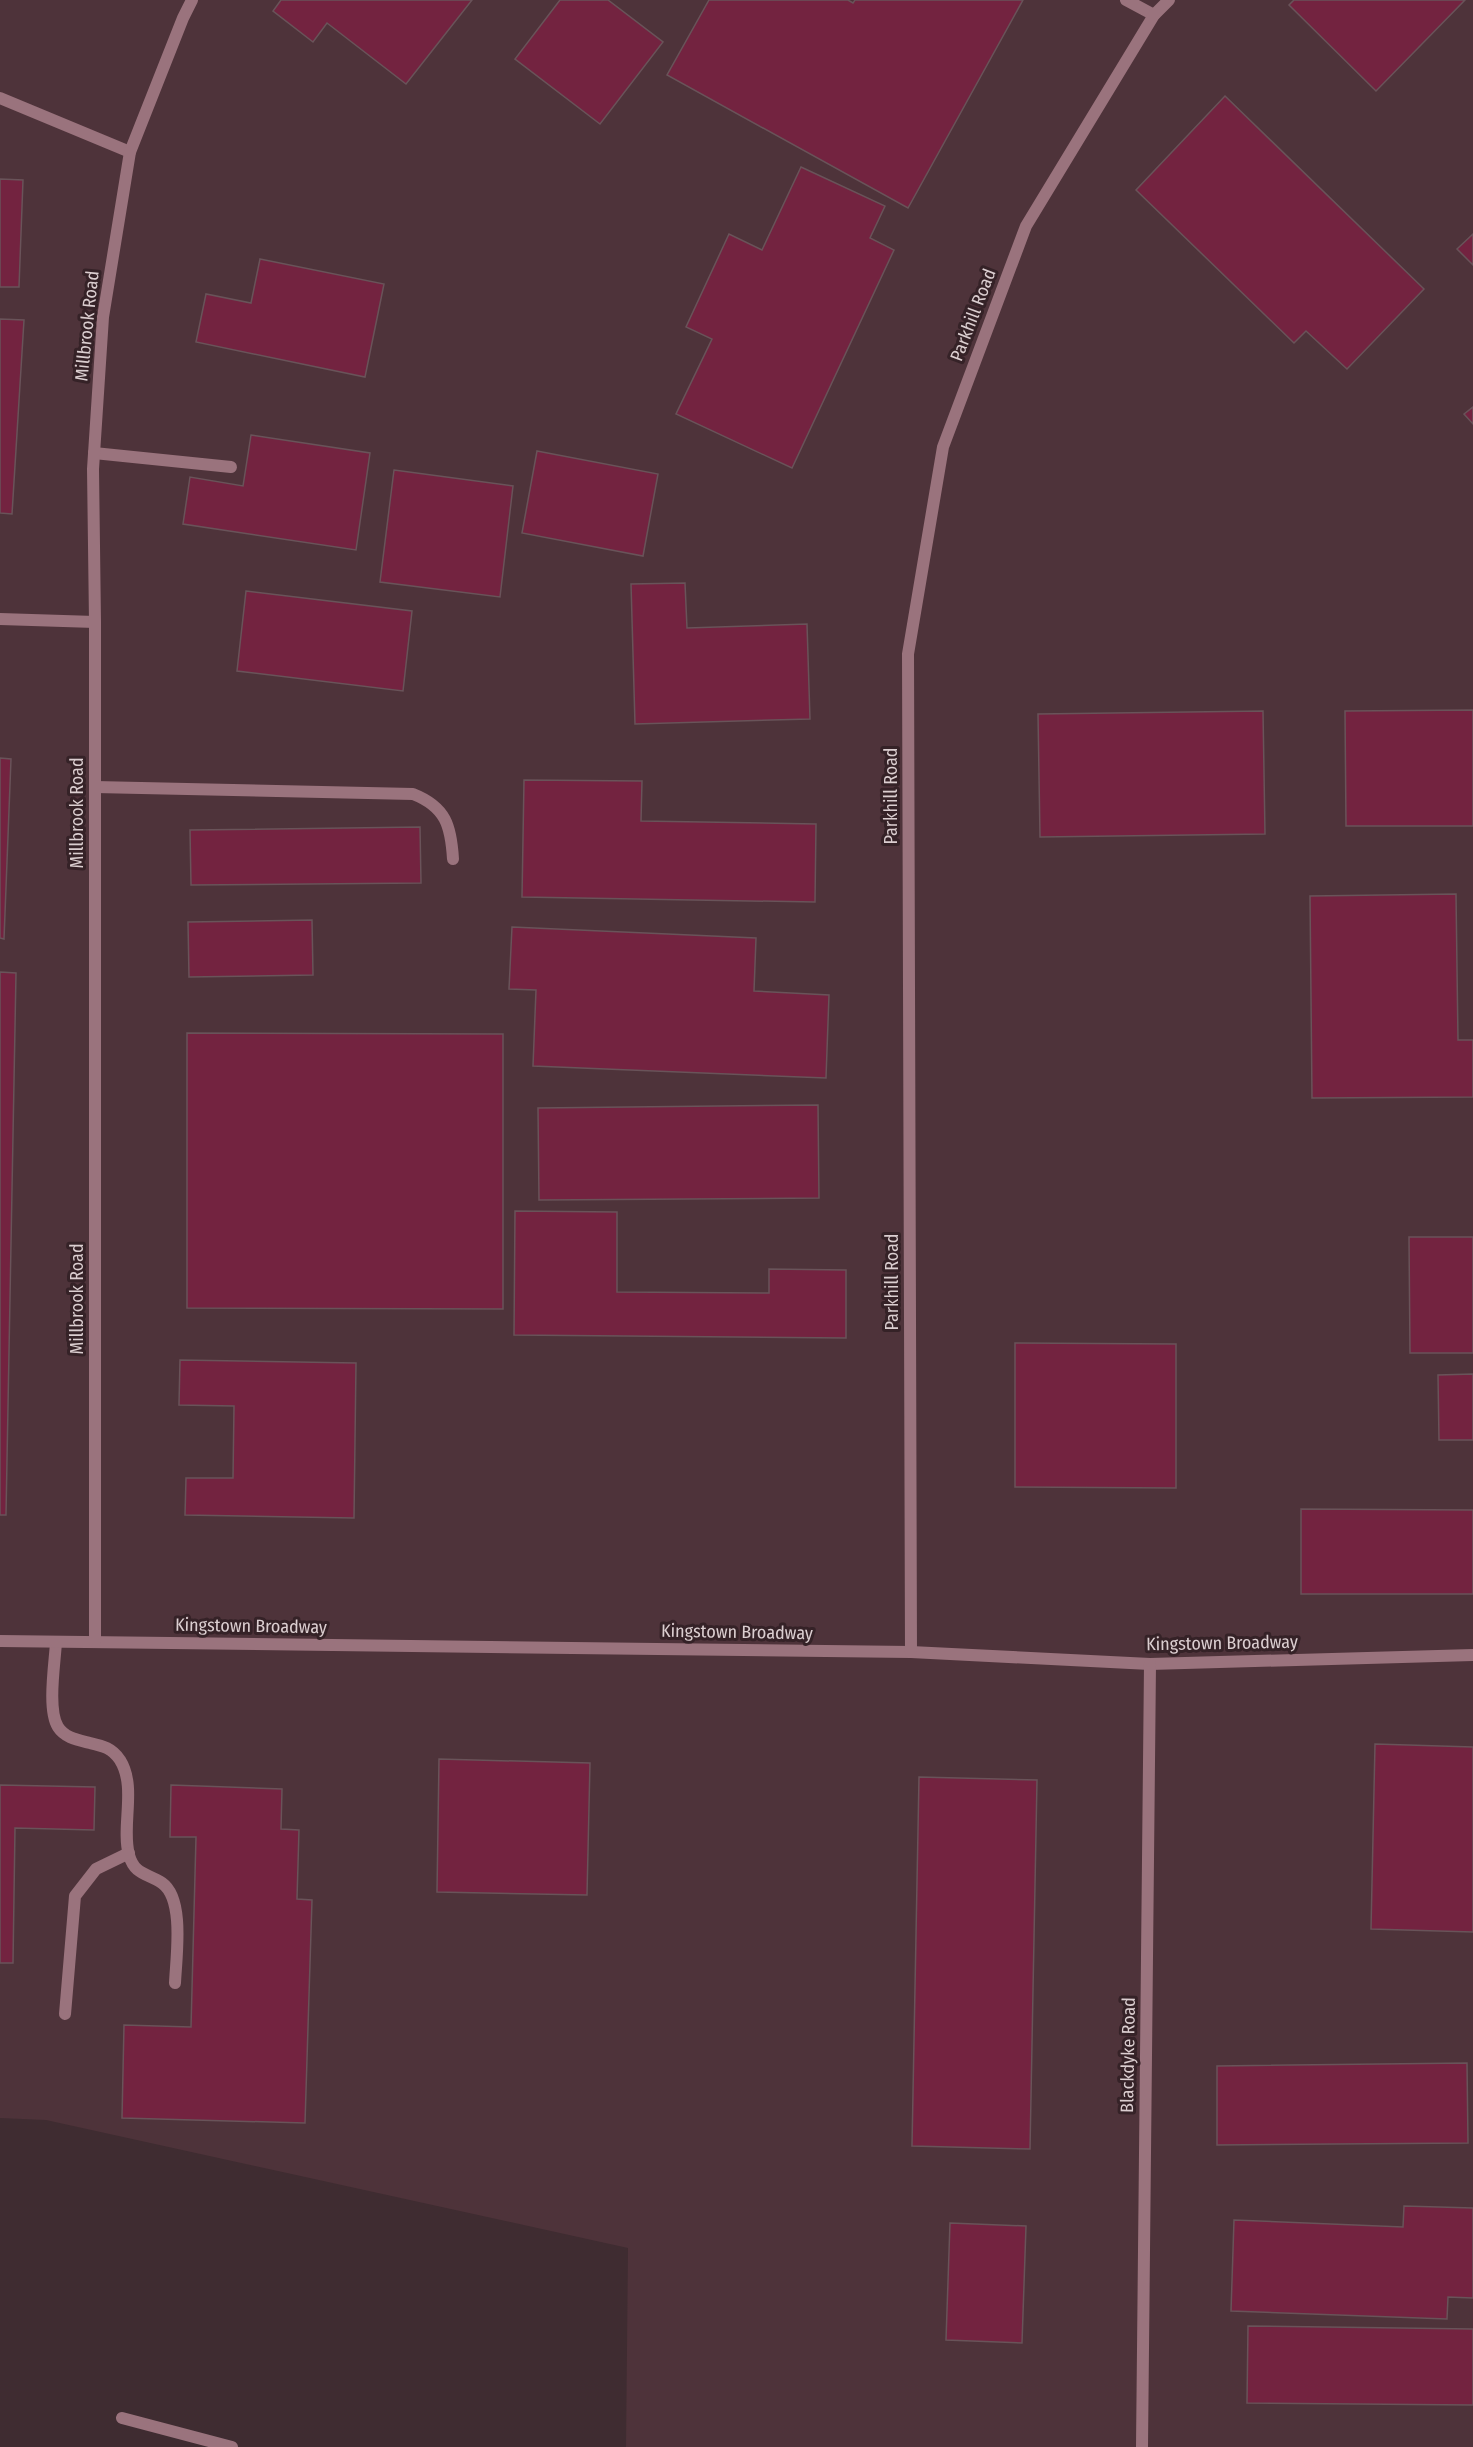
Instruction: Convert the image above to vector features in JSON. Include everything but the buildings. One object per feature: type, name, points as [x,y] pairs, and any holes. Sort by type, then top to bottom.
[{"type":"street","name":"Millbrook Road","points":[[95,1642],[94,453],[103,317],[130,152],[192,0]]},
{"type":"street","points":[[1126,0],[1154,15]]},
{"type":"street","name":"Parkhill Road","points":[[911,1652],[908,654],[943,447],[1026,226],[1154,15],[1169,0]]},
{"type":"street","points":[[0,98],[130,152]]},
{"type":"street","points":[[94,453],[231,467]]},
{"type":"street","points":[[0,619],[95,622]]},
{"type":"street","points":[[95,787],[413,794],[430,801],[447,819],[452,840],[453,859]]},
{"type":"street","name":"Kingstown Broadway","points":[[0,1641],[911,1652],[1150,1664],[1473,1655]]},
{"type":"street","points":[[56,1642],[52,1707],[58,1727],[72,1739],[108,1746],[121,1761],[126,1783],[129,1853],[134,1866],[143,1875],[162,1883],[172,1894],[177,1916],[175,1983]]},
{"type":"street","name":"Blackdyke Road","points":[[1142,2447],[1150,1664]]},
{"type":"street","points":[[65,2014],[75,1896],[96,1869],[129,1853]]},
{"type":"street","points":[[122,2418],[232,2447]]},
{"type":"shaded area","points":[[0,0],[1473,0],[1473,2447],[626,2447],[628,2248],[46,2120],[0,2118]]}]
